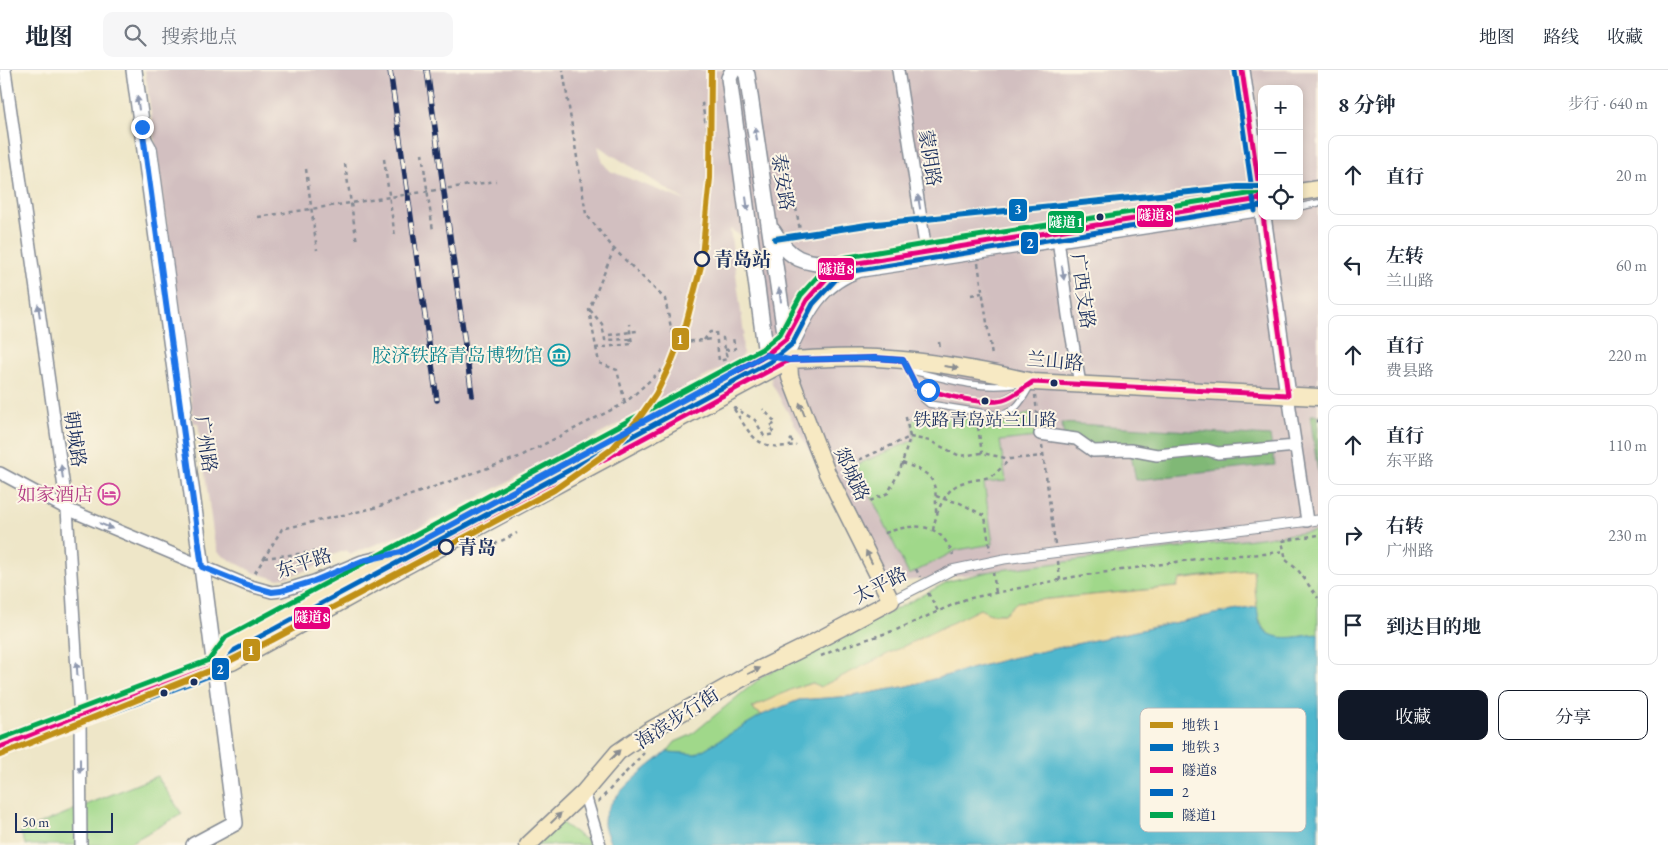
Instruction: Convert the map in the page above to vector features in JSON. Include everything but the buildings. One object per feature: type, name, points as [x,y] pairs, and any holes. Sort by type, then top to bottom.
[{"type":"main road","points":[[1303,191],[1318,189]]},
{"type":"main road","points":[[214,666],[230,644],[766,355],[786,339],[807,300],[834,270],[845,265],[926,250],[1058,237],[1258,209]]},
{"type":"main road","points":[[766,355],[789,360]]},
{"type":"main road","name":"兰山路","points":[[789,360],[875,358],[906,365],[994,373],[1033,382],[1318,397]]},
{"type":"main road","points":[[0,747],[214,666],[232,662],[402,568],[789,360]]},
{"type":"main road","name":"郯城路","points":[[789,360],[790,377],[828,473],[891,600]]},
{"type":"main road","name":"太平路","points":[[528,845],[584,792],[618,752],[647,732],[748,675],[809,645],[891,600]]},
{"type":"street","name":"朝城路","points":[[4,70],[67,508],[80,718],[81,845]]},
{"type":"street","name":"广州路","points":[[134,70],[235,823],[194,845]]},
{"type":"street","name":"泰安路","points":[[733,70],[729,78],[766,355]]},
{"type":"street","name":"泰安路","points":[[744,70],[747,75],[789,360]]},
{"type":"street","name":"蒙阴路","points":[[898,70],[926,250]]},
{"type":"street","points":[[1242,70],[1258,180]]},
{"type":"street","points":[[1264,220],[1296,446],[1312,521]]},
{"type":"street","points":[[770,225],[782,247],[795,257],[811,263],[845,265]]},
{"type":"street","name":"广西支路","points":[[1058,237],[1080,384]]},
{"type":"street","points":[[1040,434],[1076,439],[1093,451],[1130,450],[1158,455],[1207,450],[1218,453],[1296,446]]},
{"type":"street","name":"东平路","points":[[0,473],[67,508],[202,567],[247,585],[272,592],[314,581],[362,561],[401,552]]},
{"type":"street","name":"太平路","points":[[891,600],[952,570],[1004,558],[1312,521]]},
{"type":"street","points":[[584,792],[600,845]]},
{"type":"lane","points":[[1303,206],[1318,203]]},
{"type":"lane","points":[[789,360],[812,313],[830,291],[847,279],[861,274],[1058,237]]},
{"type":"lane","points":[[906,365],[922,398],[929,404],[998,415],[1008,414],[1020,404],[1033,382]]},
{"type":"lane","points":[[916,386],[930,391],[988,401],[1002,400],[1033,382]]},
{"type":"path","points":[[255,573],[282,529],[374,508],[519,457],[625,403],[677,356],[665,299],[614,250],[586,214],[563,70]]},
{"type":"path","points":[[707,130],[702,104],[712,102]]},
{"type":"path","points":[[422,153],[433,231]]},
{"type":"path","points":[[384,159],[395,237]]},
{"type":"path","points":[[345,164],[357,243]]},
{"type":"path","points":[[306,169],[317,250]]},
{"type":"path","points":[[258,217],[496,181]]},
{"type":"path","points":[[796,208],[801,236]]},
{"type":"path","points":[[614,250],[589,310],[599,363],[617,370],[625,403]]},
{"type":"path","points":[[978,262],[992,356]]},
{"type":"path","points":[[972,295],[983,293]]},
{"type":"path","points":[[589,310],[602,324],[605,340],[631,338]]},
{"type":"path","points":[[595,348],[632,344],[628,324]]},
{"type":"path","points":[[609,335],[637,331]]},
{"type":"path","points":[[704,340],[710,332],[716,332],[719,360],[726,359],[723,338],[719,338]]},
{"type":"path","points":[[733,338],[736,355]]},
{"type":"path","points":[[674,343],[713,339]]},
{"type":"path","points":[[939,342],[940,348]]},
{"type":"path","points":[[725,350],[735,349]]},
{"type":"path","points":[[1033,382],[1054,537]]},
{"type":"path","points":[[763,409],[776,423],[770,426],[774,434],[764,436],[755,420],[733,408],[747,430],[759,443],[778,448],[796,445],[790,439]]},
{"type":"path","points":[[870,500],[888,493],[900,470],[910,437],[905,413]]},
{"type":"path","points":[[1318,419],[1318,424]]},
{"type":"path","points":[[978,427],[982,453]]},
{"type":"path","points":[[852,463],[910,437],[930,441],[960,456],[982,453],[1010,459],[1043,456]]},
{"type":"path","points":[[936,514],[944,499],[957,485],[991,476],[1010,459]]},
{"type":"path","points":[[902,463],[923,470],[932,479],[936,496],[936,514],[933,530]]},
{"type":"path","points":[[936,496],[960,503],[985,516],[989,546]]},
{"type":"path","points":[[885,533],[900,528],[916,526],[933,530],[949,544],[953,555]]},
{"type":"path","points":[[487,548],[517,534]]},
{"type":"path","points":[[1318,535],[1282,541],[1286,560],[1298,570],[1318,598]]},
{"type":"path","points":[[264,558],[322,551]]},
{"type":"path","points":[[1056,552],[1060,580]]},
{"type":"path","points":[[817,657],[896,630],[966,599],[996,592],[1060,580],[1217,556],[1284,552]]},
{"type":"path","points":[[994,573],[996,592]]},
{"type":"path","points":[[928,594],[938,611]]},
{"type":"path","name":"海滨步行街","points":[[598,803],[649,748]]},
{"type":"shaded area","points":[[145,70],[1318,70],[1318,540],[884,583],[772,384],[746,239],[730,229],[744,334],[742,337],[743,353],[740,358],[571,450],[418,528],[351,554],[346,550],[328,557],[329,562],[277,579],[255,573],[218,552],[214,539],[198,423],[194,423]],"holes":[[[598,146],[686,201],[610,171],[603,163]]]},
{"type":"green space","points":[[1031,412],[1036,437],[1000,441],[1006,481],[984,483],[993,544],[957,550],[909,575],[856,465],[914,440],[912,422],[920,413],[1004,424]]},
{"type":"green space","points":[[1310,415],[1318,415],[1318,474]]},
{"type":"green space","points":[[1062,423],[1270,436],[1275,465],[1136,480],[1130,450],[1087,456],[1086,446],[1065,448]]},
{"type":"green space","points":[[1318,531],[1318,634],[1283,638],[1273,636],[1266,630],[1261,622],[1255,601],[1253,570],[1180,579],[1177,587],[1018,602],[1004,614],[990,614],[820,687],[813,683],[795,688],[752,708],[762,715],[696,754],[667,752],[675,742],[691,735],[764,675],[832,643],[949,581],[992,571]]},
{"type":"green space","points":[[157,776],[182,814],[126,845],[26,845],[20,832]]},
{"type":"green space","points":[[556,819],[593,845],[528,845]]},
{"type":"sand","points":[[1253,570],[1257,607],[1215,614],[1007,659],[908,686],[853,696],[799,700],[762,715],[751,708],[795,688],[813,683],[820,687],[980,609],[990,614],[1004,614],[1017,602],[1177,587],[1179,580]]},
{"type":"water","points":[[1257,607],[1260,623],[1264,630],[1270,634],[1286,638],[1318,634],[1318,845],[611,845],[604,823],[606,814],[619,793],[650,765],[667,752],[696,754],[762,715],[799,700],[853,696],[908,686],[1007,659],[1215,614]]},
{"type":"railway","points":[[390,70],[437,400]]},
{"type":"railway","points":[[427,70],[472,395]]},
{"type":"metro line","name":"1","points":[[0,755],[209,671],[272,640],[554,490],[612,449],[640,417],[656,394],[671,363],[686,324],[701,266],[710,178],[711,70]]},
{"type":"metro line","name":"3","points":[[775,239],[867,225],[1238,187],[1258,187]]},
{"type":"transit line","name":"隧道8","points":[[1242,70],[1258,180]]},
{"type":"transit line","name":"2","points":[[1235,71],[1255,211]]},
{"type":"transit line","name":"隧道1","points":[[0,739],[209,660],[226,637],[762,349],[780,334],[801,295],[829,264],[842,258],[1258,192]]},
{"type":"transit line","name":"隧道8","points":[[739,370],[766,355],[786,339],[807,300],[834,270],[845,265],[1258,199]]},
{"type":"transit line","name":"2","points":[[3,754],[217,673],[235,650],[770,362],[792,344],[813,304],[839,276],[847,272],[1258,206]]},
{"type":"transit line","name":"隧道8","points":[[0,747],[214,666],[232,662],[402,568],[789,360],[875,358],[903,360],[916,386],[948,396],[983,401],[1007,399],[1033,382],[1288,395],[1264,220]]},
{"type":"place","name":"青岛站","points":[[702,259]]},
{"type":"place","name":"胶济铁路青岛博物馆","points":[[559,355]]},
{"type":"place","name":"铁路青岛站兰山路","points":[[985,401]]},
{"type":"place","name":"如家酒店","points":[[109,494]]},
{"type":"place","name":"青岛","points":[[446,547]]},
{"type":"route","points":[[142,127],[202,567],[247,585],[272,592],[281,591],[314,581],[362,561],[401,552],[766,355],[789,360],[875,358],[903,360],[916,386],[928,390]]}]
